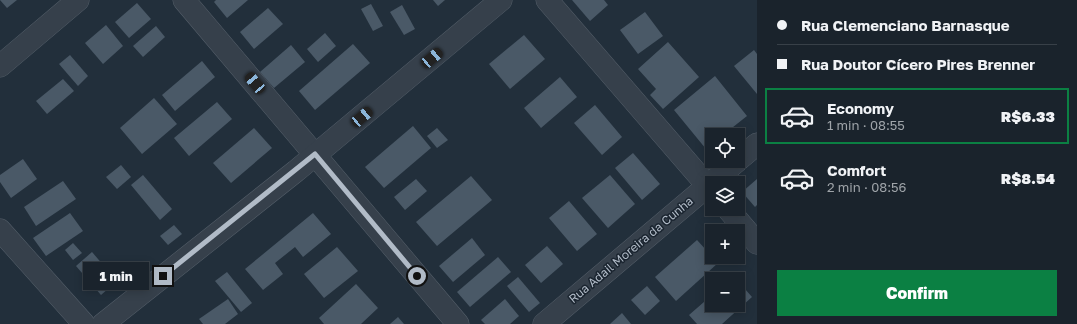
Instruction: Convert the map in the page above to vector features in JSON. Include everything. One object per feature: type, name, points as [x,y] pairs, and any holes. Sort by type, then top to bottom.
[{"type":"street","points":[[0,66],[78,0]]},
{"type":"street","points":[[184,0],[458,324]]},
{"type":"street","points":[[103,324],[315,154],[502,0]]},
{"type":"street","points":[[547,0],[705,182]]},
{"type":"street","name":"Rua Adail Moreira da Cunha","points":[[745,154],[757,144]]},
{"type":"street","name":"Rua Adail Moreira da Cunha","points":[[722,176],[729,168]]},
{"type":"street","name":"Rua Adail Moreira da Cunha","points":[[544,324],[705,192]]},
{"type":"street","points":[[734,216],[757,243]]},
{"type":"street","points":[[0,230],[84,324]]},
{"type":"building","points":[[0,0],[17,0],[7,8]]},
{"type":"building","points":[[216,0],[248,0],[227,18],[214,2]]},
{"type":"building","points":[[433,0],[445,0],[438,6]]},
{"type":"building","points":[[572,0],[604,0],[608,5],[590,21]]},
{"type":"building","points":[[137,3],[151,19],[129,38],[115,22]]},
{"type":"building","points":[[371,4],[383,26],[373,31],[361,9]]},
{"type":"building","points":[[402,5],[415,29],[404,35],[390,12]]},
{"type":"building","points":[[268,8],[283,24],[254,49],[240,32]]},
{"type":"building","points":[[645,12],[663,36],[638,54],[620,30]]},
{"type":"building","points":[[106,25],[123,46],[103,64],[85,43]]},
{"type":"building","points":[[156,26],[165,37],[143,57],[133,46]]},
{"type":"building","points":[[325,33],[336,46],[318,62],[307,49]]},
{"type":"building","points":[[524,35],[545,59],[510,89],[489,64]]},
{"type":"building","points":[[668,42],[699,77],[663,109],[650,95],[656,89],[638,69]]},
{"type":"building","points":[[353,44],[370,63],[315,110],[299,91]]},
{"type":"building","points":[[291,45],[305,62],[274,88],[260,72]]},
{"type":"building","points":[[754,50],[757,54],[757,94],[734,66]]},
{"type":"building","points":[[70,55],[88,76],[78,86],[59,64]]},
{"type":"building","points":[[202,61],[215,77],[175,111],[162,95]]},
{"type":"building","points":[[715,76],[747,116],[732,128],[705,128],[705,148],[674,110]]},
{"type":"building","points":[[560,77],[577,97],[541,128],[524,108]]},
{"type":"building","points":[[63,79],[74,91],[47,114],[36,101]]},
{"type":"building","points":[[154,98],[177,124],[142,154],[120,128]]},
{"type":"building","points":[[217,102],[232,119],[189,156],[174,138]]},
{"type":"building","points":[[595,105],[622,137],[602,155],[574,123]]},
{"type":"building","points":[[413,126],[431,148],[384,188],[365,167]]},
{"type":"building","points":[[254,128],[272,148],[231,183],[213,163]]},
{"type":"building","points":[[437,128],[448,140],[437,148],[427,136]]},
{"type":"building","points":[[633,153],[660,184],[642,200],[615,168]]},
{"type":"building","points":[[23,159],[37,179],[11,198],[0,182],[0,175]]},
{"type":"building","points":[[121,165],[131,177],[117,189],[106,177]]},
{"type":"building","points":[[143,175],[172,209],[160,220],[131,185]]},
{"type":"building","points":[[610,175],[635,204],[608,228],[582,198]]},
{"type":"building","points":[[471,176],[492,200],[437,246],[416,222]]},
{"type":"building","points":[[416,179],[427,191],[405,210],[394,197]]},
{"type":"building","points":[[757,179],[757,205],[755,207],[745,195],[745,189]]},
{"type":"building","points":[[63,181],[76,199],[36,226],[24,207]]},
{"type":"building","points":[[569,201],[597,234],[577,251],[549,218]]},
{"type":"building","points":[[70,213],[83,231],[46,256],[33,238]]},
{"type":"building","points":[[313,213],[331,234],[303,257],[295,247],[275,263],[283,274],[263,290],[245,269]]},
{"type":"building","points":[[174,225],[182,234],[168,245],[160,236]]},
{"type":"building","points":[[472,238],[485,255],[453,282],[439,266]]},
{"type":"building","points":[[697,240],[705,249],[705,264],[717,264],[708,272],[705,272],[705,275],[676,301],[655,277]]},
{"type":"building","points":[[73,243],[82,253],[73,260],[65,250]]},
{"type":"building","points":[[547,246],[563,264],[541,283],[525,265]]},
{"type":"building","points":[[337,247],[358,271],[324,298],[304,274]]},
{"type":"building","points":[[92,252],[117,281],[101,295],[76,266]]},
{"type":"building","points":[[498,257],[511,272],[470,307],[457,292]]},
{"type":"building","points":[[227,272],[252,303],[241,312],[215,281]]},
{"type":"building","points":[[518,277],[540,303],[529,312],[507,286]]},
{"type":"building","points":[[356,284],[378,308],[361,324],[324,324],[319,318]]},
{"type":"building","points":[[647,286],[660,301],[645,315],[631,300]]},
{"type":"building","points":[[745,289],[752,297],[745,303]]},
{"type":"building","points":[[228,299],[238,314],[225,324],[203,324],[199,319]]},
{"type":"building","points":[[505,299],[519,316],[510,324],[485,324],[481,320]]},
{"type":"building","points":[[705,301],[705,312],[735,312],[722,324],[697,324],[689,315]]},
{"type":"building","points":[[622,313],[631,324],[610,324]]},
{"type":"building","points":[[398,317],[404,324],[390,324]]},
{"type":"route","points":[[163,276],[284,181],[315,154],[417,276]]}]
